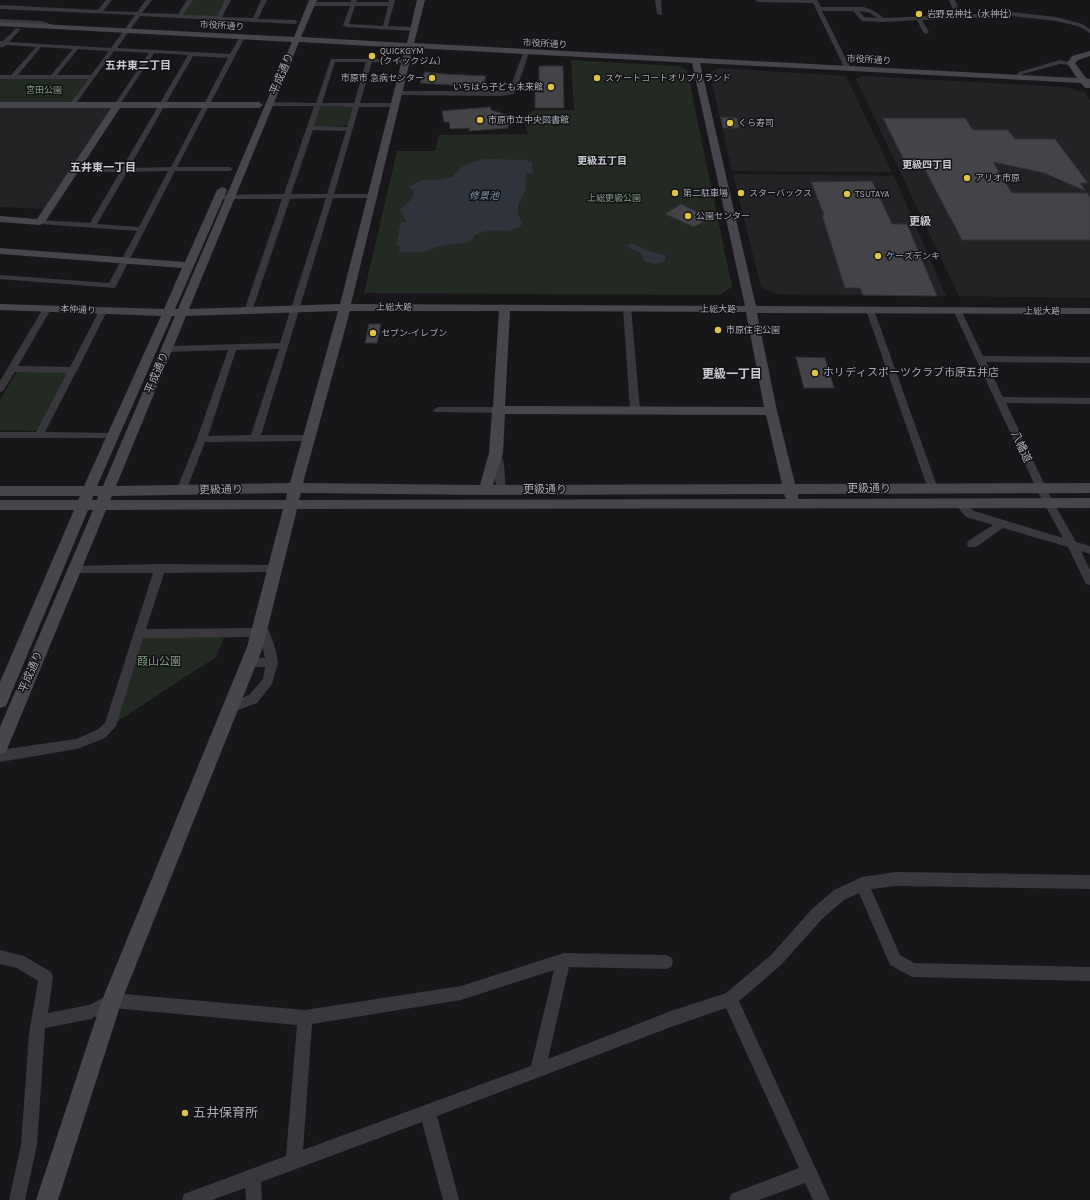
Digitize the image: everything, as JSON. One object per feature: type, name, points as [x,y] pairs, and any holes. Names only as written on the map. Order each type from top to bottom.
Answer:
[{"type":"street","points":[[99,12],[109,0]]},
{"type":"street","points":[[72,105],[149,0]]},
{"type":"street","points":[[180,16],[190,0]]},
{"type":"street","points":[[219,18],[228,0]]},
{"type":"street","points":[[255,20],[264,0]]},
{"type":"street","points":[[47,1200],[112,1000],[250,662],[261,628],[308,438],[345,307],[371,196],[421,0]]},
{"type":"street","points":[[658,0],[660,14]]},
{"type":"street","points":[[758,0],[816,0],[848,69]]},
{"type":"street","points":[[952,0],[959,17]]},
{"type":"street","points":[[310,1],[392,2],[385,27]]},
{"type":"street","name":"平成通り","points":[[292,39],[295,22],[310,1]]},
{"type":"street","name":"平成通り","points":[[0,747],[182,313],[224,197],[292,39],[310,1]]},
{"type":"street","points":[[353,2],[346,25],[413,29]]},
{"type":"street","points":[[64,10],[68,5]]},
{"type":"street","points":[[0,7],[295,22]]},
{"type":"street","points":[[820,9],[855,8],[869,10],[883,20]]},
{"type":"street","points":[[855,8],[862,19],[919,19],[1011,14],[1056,19],[1080,25],[1090,31]]},
{"type":"street","points":[[919,19],[926,32]]},
{"type":"street","points":[[0,21],[41,23],[53,26]]},
{"type":"street","name":"市役所通り","points":[[0,24],[526,53],[1087,81]]},
{"type":"street","points":[[0,28],[36,30],[53,26]]},
{"type":"street","points":[[0,48],[2,43],[18,29]]},
{"type":"street","points":[[0,277],[112,286],[242,37]]},
{"type":"street","points":[[2,43],[232,56]]},
{"type":"street","points":[[13,77],[40,45]]},
{"type":"street","points":[[53,76],[77,47]]},
{"type":"street","points":[[40,222],[153,51]]},
{"type":"street","points":[[92,226],[192,53]]},
{"type":"street","points":[[398,93],[501,94],[511,92],[513,91],[526,53]]},
{"type":"street","points":[[1072,63],[1075,58],[1090,53]]},
{"type":"street","points":[[248,310],[333,60],[406,61]]},
{"type":"street","points":[[255,438],[358,104],[369,61]]},
{"type":"street","points":[[696,61],[751,309],[771,411],[794,504]]},
{"type":"street","points":[[1018,77],[1021,73],[1060,62],[1072,63]]},
{"type":"street","points":[[1072,63],[1072,66],[1087,81],[1090,88]]},
{"type":"street","points":[[0,77],[93,77]]},
{"type":"street","name":"平成通り","points":[[0,701],[89,490],[114,436],[161,313],[189,265],[224,197],[230,169],[264,104]]},
{"type":"street","points":[[0,105],[394,105]]},
{"type":"street","points":[[310,128],[350,129]]},
{"type":"street","points":[[75,170],[230,169]]},
{"type":"street","points":[[224,197],[371,196]]},
{"type":"street","points":[[0,219],[142,229]]},
{"type":"street","points":[[0,251],[189,265]]},
{"type":"street","name":"本仲通り","points":[[0,307],[161,313],[248,310]]},
{"type":"street","name":"上総大路","points":[[248,310],[345,307],[1090,311]]},
{"type":"street","points":[[485,490],[496,453],[497,410],[505,308]]},
{"type":"street","points":[[627,308],[635,410]]},
{"type":"street","points":[[0,389],[47,309]]},
{"type":"street","points":[[870,310],[933,489]]},
{"type":"street","name":"八幡道","points":[[957,310],[1048,503],[1073,546],[1090,581]]},
{"type":"street","points":[[39,435],[74,370],[103,311]]},
{"type":"street","points":[[167,349],[283,346]]},
{"type":"street","points":[[181,491],[202,439],[232,347]]},
{"type":"street","points":[[980,359],[1090,360]]},
{"type":"street","points":[[12,369],[74,370]]},
{"type":"street","points":[[999,400],[1090,401]]},
{"type":"street","points":[[438,410],[771,411]]},
{"type":"street","points":[[0,435],[114,436]]},
{"type":"street","points":[[202,439],[308,438]]},
{"type":"street","points":[[496,453],[499,464],[501,490]]},
{"type":"street","name":"更級通り","points":[[0,491],[181,491],[296,488],[501,490],[1090,488]]},
{"type":"street","points":[[959,503],[970,514],[1090,550]]},
{"type":"street","name":"更級通り","points":[[1,508],[83,505],[1090,503]]},
{"type":"street","points":[[972,544],[1001,524]]},
{"type":"street","points":[[0,756],[77,744],[102,734],[110,726],[160,568]]},
{"type":"street","points":[[75,569],[275,568]]},
{"type":"street","points":[[139,634],[261,628]]},
{"type":"street","points":[[230,708],[253,700],[268,681],[272,663],[270,651],[261,628]]},
{"type":"street","points":[[250,662],[270,651]]},
{"type":"street","points":[[250,662],[272,663]]},
{"type":"street","points":[[190,1200],[253,1178],[671,1019],[730,999],[776,960],[817,914],[839,895],[862,884],[896,879],[1090,882]]},
{"type":"street","points":[[862,884],[895,960],[912,970],[1090,974]]},
{"type":"street","points":[[0,957],[19,960],[46,977],[39,1022],[29,1145],[17,1200]]},
{"type":"street","points":[[39,1022],[91,1012],[112,1000],[305,1018],[461,993],[564,960],[666,962]]},
{"type":"street","points":[[537,1071],[564,960]]},
{"type":"street","points":[[730,999],[822,1200]]},
{"type":"street","points":[[294,1162],[305,1018]]},
{"type":"street","points":[[428,1112],[451,1200]]},
{"type":"street","points":[[738,1200],[809,1173]]},
{"type":"street","points":[[253,1178],[254,1200]]},
{"type":"shaded area","points":[[719,68],[846,76],[892,172],[732,171],[712,83],[711,72]]},
{"type":"shaded area","points":[[862,76],[1066,87],[1085,93],[1090,100],[1090,298],[959,296],[856,79]]},
{"type":"shaded area","points":[[0,106],[112,108],[44,209],[0,207]]},
{"type":"shaded area","points":[[733,174],[894,176],[946,296],[777,294],[761,287]]},
{"type":"green space","points":[[190,0],[228,0],[219,18],[180,16]]},
{"type":"green space","name":"上総更級公園","points":[[571,60],[678,66],[687,70],[732,287],[720,295],[364,293],[397,151],[435,151],[439,135],[528,134],[522,116],[536,110],[574,110]]},
{"type":"green space","name":"宮田公園","points":[[0,78],[87,79],[72,101],[69,102],[0,102]]},
{"type":"green space","points":[[319,106],[355,107],[348,126],[316,127],[313,126]]},
{"type":"green space","points":[[21,371],[66,371],[68,373],[40,428],[35,431],[0,430],[0,400],[16,373]]},
{"type":"green space","name":"葭山公園","points":[[139,634],[224,637],[216,657],[110,726]]},
{"type":"water","name":"修景池","points":[[484,159],[525,160],[531,162],[533,173],[526,173],[525,191],[518,205],[518,214],[522,223],[520,227],[509,231],[493,230],[482,232],[475,235],[472,240],[466,243],[444,245],[422,252],[398,252],[401,247],[397,245],[397,241],[401,222],[407,222],[400,209],[412,199],[414,191],[408,187],[422,180],[436,180],[452,177],[462,167]]},
{"type":"water","points":[[632,243],[648,251],[665,255],[665,261],[655,264],[644,261],[642,254],[627,246]]},
{"type":"building","name":"いちはら子ども未来館","points":[[539,66],[563,66],[564,108],[535,108],[535,90],[539,90]]},
{"type":"building","points":[[425,72],[486,76],[482,87],[420,83]]},
{"type":"building","name":"市原市立中央図書館","points":[[490,107],[491,110],[513,117],[512,125],[508,125],[508,128],[469,131],[469,128],[450,129],[449,122],[444,122],[442,111]]},
{"type":"building","name":"くら寿司","points":[[721,117],[737,118],[739,128],[723,128]]},
{"type":"building","name":"アリオ市原","points":[[883,118],[965,118],[973,130],[1008,130],[1015,139],[1055,139],[1088,183],[1080,183],[1086,191],[1044,173],[993,162],[1012,193],[1087,193],[1090,197],[1090,240],[962,240],[922,164],[906,164]]},
{"type":"building","name":"ケーズデンキ","points":[[872,181],[892,224],[907,224],[937,296],[863,295],[860,288],[845,288],[822,215],[824,215],[811,182]]},
{"type":"building","name":"公園センター","points":[[681,204],[710,218],[694,227],[665,214]]},
{"type":"building","name":"セブン-イレブン","points":[[369,324],[381,324],[377,343],[365,343]]},
{"type":"building","name":"ホリディスポーツクラブ市原五井店","points":[[796,357],[825,358],[834,388],[804,388]]},
{"type":"place","name":"岩野見神社（水神社）","points":[[919,14]]},
{"type":"place","name":"QUICKGYM (クイックジム）","points":[[372,56]]},
{"type":"place","name":"市原市 急病センター","points":[[432,78]]},
{"type":"place","name":"スケートコートオリプリランド","points":[[597,78]]},
{"type":"place","name":"いちはら子ども未来館","points":[[551,87]]},
{"type":"place","name":"市原市立中央図書館","points":[[480,120]]},
{"type":"place","name":"くら寿司","points":[[730,123]]},
{"type":"place","name":"アリオ市原","points":[[967,178]]},
{"type":"place","name":"第二駐車場","points":[[675,193]]},
{"type":"place","name":"スターバックス","points":[[741,193]]},
{"type":"place","name":"TSUTAYA","points":[[847,194]]},
{"type":"place","name":"公園センター","points":[[688,216]]},
{"type":"place","name":"ケーズデンキ","points":[[878,256]]},
{"type":"place","name":"市原住宅公園","points":[[718,330]]},
{"type":"place","name":"セブン-イレブン","points":[[373,333]]},
{"type":"place","name":"ホリディスポーツクラブ市原五井店","points":[[815,373]]},
{"type":"place","name":"五井保育所","points":[[185,1113]]},
{"type":"district","name":"五井東二丁目","points":[[138,66]]},
{"type":"district","name":"更級五丁目","points":[[602,161]]},
{"type":"district","name":"更級四丁目","points":[[927,165]]},
{"type":"district","name":"五井東一丁目","points":[[103,168]]},
{"type":"district","name":"更級","points":[[920,222]]},
{"type":"district","name":"更級一丁目","points":[[732,375]]}]
